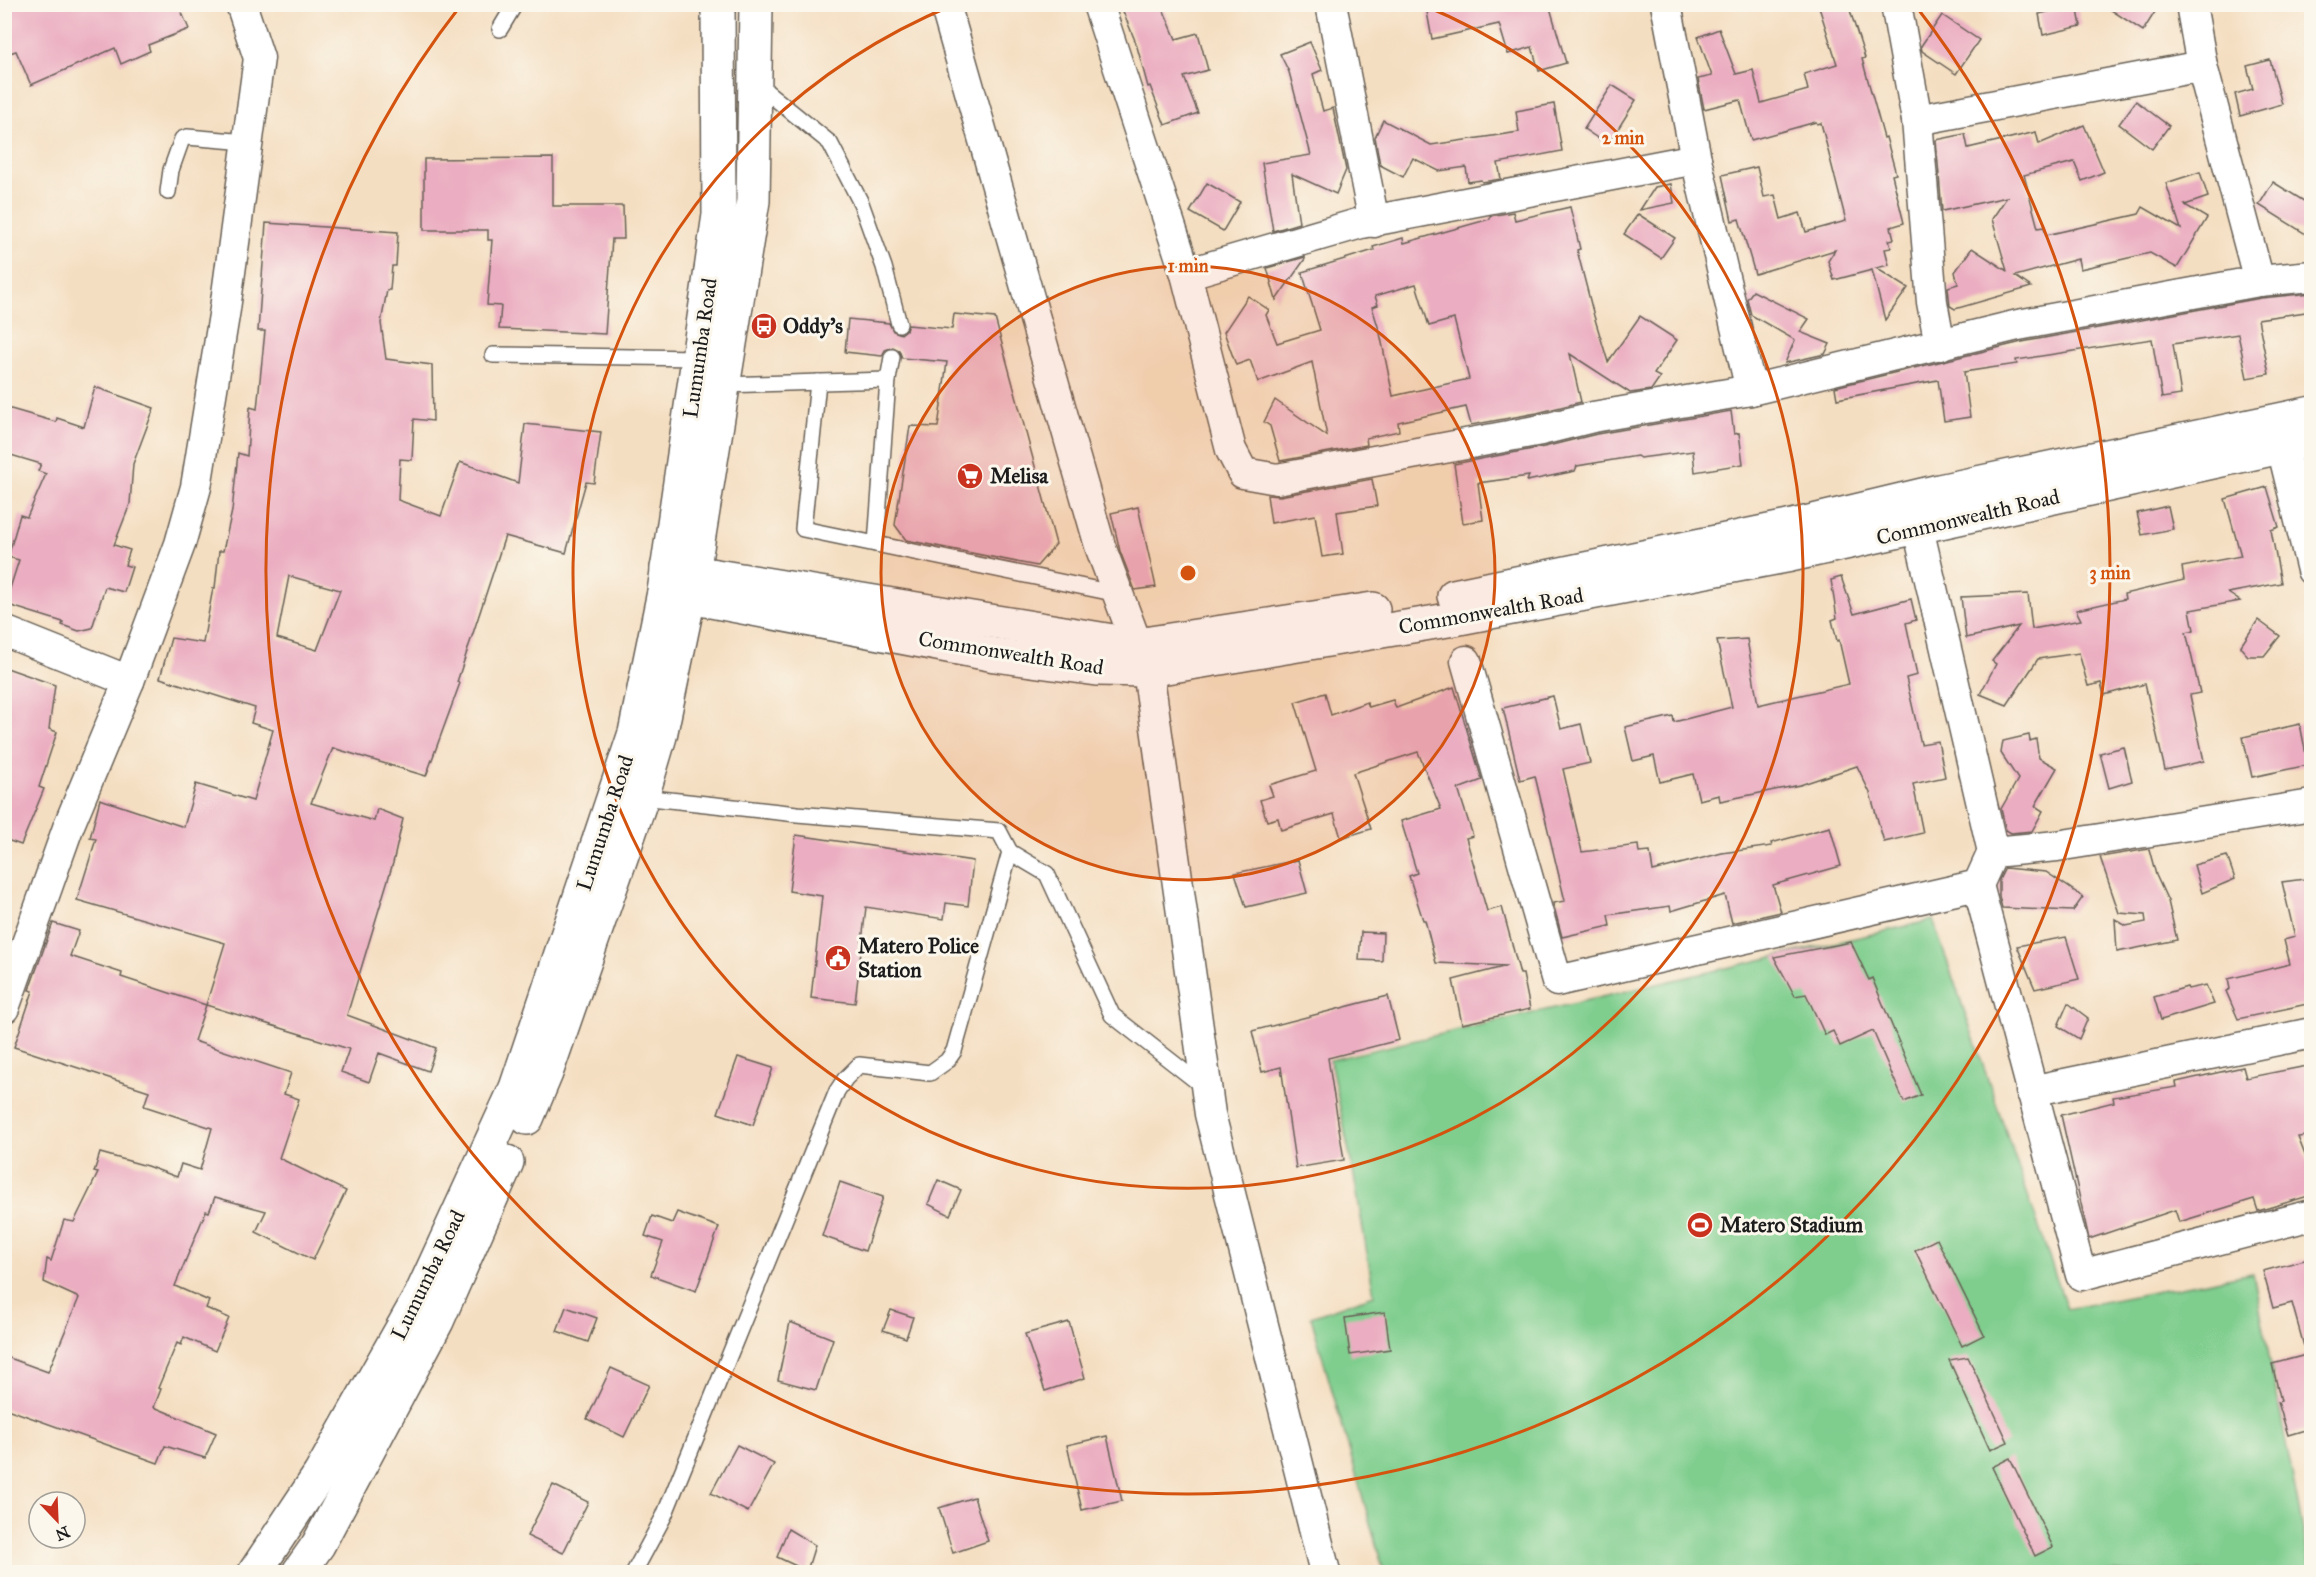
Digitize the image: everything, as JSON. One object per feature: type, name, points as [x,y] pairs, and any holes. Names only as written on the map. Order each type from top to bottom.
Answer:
[{"type":"main road","name":"Lumumba Road","points":[[299,1572],[318,1545],[442,1310],[546,1073],[642,796],[660,736],[678,583],[698,358],[719,215],[718,4]]},
{"type":"main road","name":"Lumumba Road","points":[[255,1572],[320,1474],[421,1295],[516,1088],[634,733],[678,583],[724,385],[753,201],[756,4]]},
{"type":"main road","name":"Commonwealth Road","points":[[1142,658],[1784,528],[1939,491],[2312,413]]},
{"type":"main road","name":"Commonwealth Road","points":[[678,583],[1142,658],[1466,617],[1791,555],[2297,443]]},
{"type":"street","points":[[4,1008],[69,825],[129,681],[180,544],[196,487],[225,309],[259,58],[241,4]]},
{"type":"street","points":[[945,4],[1100,546],[1142,658],[1210,1114],[1325,1572]]},
{"type":"street","points":[[1098,4],[1186,274],[1231,450],[1244,472],[1277,479],[1542,430],[1593,417],[1751,390],[2018,325],[2259,281],[2312,276]]},
{"type":"street","points":[[1331,4],[1374,222]]},
{"type":"street","points":[[1666,4],[1696,159],[1751,390]]},
{"type":"street","points":[[1896,4],[1917,120],[1932,302],[1940,345]]},
{"type":"street","points":[[2191,4],[2202,66],[2259,281]]},
{"type":"street","points":[[1917,120],[2202,66]]},
{"type":"street","points":[[1186,274],[1361,223],[1696,159]]},
{"type":"street","points":[[2297,443],[2312,570]]},
{"type":"street","points":[[1918,528],[1993,852],[1978,885],[2031,1091],[2082,1275],[2312,1215]]},
{"type":"street","points":[[4,631],[129,681]]},
{"type":"street","points":[[1466,661],[1557,981],[1978,885]]},
{"type":"street","points":[[1993,852],[2056,846],[2312,805]]},
{"type":"street","points":[[2031,1091],[2312,1033]]},
{"type":"lane","points":[[500,29],[515,4]]},
{"type":"lane","points":[[756,83],[830,143],[861,203],[884,267],[899,324]]},
{"type":"lane","points":[[168,192],[171,170],[182,139],[187,137],[247,142]]},
{"type":"lane","points":[[493,355],[698,358]]},
{"type":"lane","points":[[876,544],[888,380],[892,357]]},
{"type":"lane","points":[[724,385],[888,380]]},
{"type":"lane","points":[[818,382],[803,529],[1118,594]]},
{"type":"lane","points":[[642,796],[797,814],[999,831],[1010,852],[1047,874],[1112,1015],[1206,1089]]},
{"type":"lane","points":[[634,1572],[664,1516],[837,1091],[859,1065],[930,1073],[947,1062],[954,1051],[1010,852]]},
{"type":"green space","name":"Matero Stadium","points":[[1933,920],[2067,1309],[2253,1273],[2311,1572],[1384,1572],[1311,1317],[1374,1295],[1354,1176],[1330,1060]]},
{"type":"building","points":[[4,4],[178,4],[189,29],[148,45],[150,51],[121,64],[115,48],[31,85],[16,51],[4,55]]},
{"type":"building","points":[[1120,4],[1161,4],[1176,39],[1198,33],[1208,70],[1184,77],[1198,113],[1165,125],[1150,86],[1148,87],[1136,43]]},
{"type":"building","points":[[1462,4],[1549,4],[1566,63],[1539,71],[1532,47],[1508,54],[1499,24],[1432,39],[1427,12]]},
{"type":"building","points":[[1818,4],[1848,4],[1896,174],[1892,175],[1904,223],[1891,227],[1894,239],[1889,240],[1891,248],[1885,249],[1889,265],[1876,268],[1908,288],[1885,320],[1872,270],[1834,280],[1828,261],[1835,250],[1755,274],[1739,219],[1732,221],[1722,175],[1757,167],[1764,197],[1775,195],[1781,219],[1800,213],[1806,232],[1846,221],[1821,123],[1816,122],[1751,140],[1740,100],[1704,109],[1698,79],[1712,76],[1698,37],[1719,29],[1736,74],[1753,70],[1761,103],[1808,90],[1804,74],[1837,64]]},
{"type":"building","points":[[2102,4],[2160,4],[2143,31]]},
{"type":"building","points":[[2077,5],[2081,26],[2043,35],[2039,14]]},
{"type":"building","points":[[1942,15],[1979,40],[1956,74],[1922,51],[1921,46]]},
{"type":"building","points":[[1310,42],[1322,70],[1313,74],[1323,111],[1333,108],[1346,170],[1336,194],[1292,174],[1299,223],[1273,231],[1262,163],[1311,155],[1289,72],[1280,54]]},
{"type":"building","points":[[2270,60],[2282,104],[2240,116],[2235,94],[2253,89],[2247,66]]},
{"type":"building","points":[[1612,85],[1636,100],[1608,145],[1584,129]]},
{"type":"building","points":[[2136,101],[2169,126],[2152,149],[2119,124]]},
{"type":"building","points":[[1554,104],[1562,151],[1498,163],[1501,179],[1468,182],[1466,167],[1439,171],[1413,158],[1403,177],[1380,165],[1375,137],[1383,120],[1431,145],[1519,132],[1516,111]]},
{"type":"building","points":[[2084,125],[2104,172],[2082,181],[2074,162],[2024,175],[2038,228],[2044,227],[2046,235],[2139,214],[2143,207],[2181,229],[2166,183],[2200,172],[2208,197],[2185,205],[2207,218],[2177,268],[2150,253],[2080,269],[2078,259],[2015,276],[2031,287],[1955,309],[1950,306],[1948,287],[1958,284],[1955,272],[1972,248],[2007,271],[1992,219],[2007,197],[1942,211],[1936,140],[1965,134],[1968,148],[2036,132],[2039,144]]},
{"type":"building","points":[[553,158],[553,206],[623,206],[624,239],[612,239],[605,334],[499,329],[501,306],[487,305],[492,240],[488,240],[488,230],[424,230],[424,159]]},
{"type":"building","points":[[2273,182],[2312,206],[2312,238],[2259,205]]},
{"type":"building","points":[[1207,183],[1240,202],[1223,231],[1190,212]]},
{"type":"building","points":[[1671,184],[1674,203],[1640,210],[1655,187]]},
{"type":"building","points":[[1570,207],[1580,249],[1577,250],[1608,362],[1640,316],[1677,340],[1654,374],[1660,377],[1651,390],[1630,393],[1570,354],[1581,402],[1471,425],[1466,407],[1398,422],[1399,431],[1366,438],[1367,445],[1280,461],[1270,426],[1264,422],[1275,400],[1327,436],[1312,362],[1258,382],[1250,360],[1236,365],[1224,332],[1248,296],[1269,310],[1266,315],[1277,343],[1320,330],[1302,272],[1374,250],[1373,247],[1403,238],[1404,243],[1490,219],[1490,216],[1513,212],[1515,220]],"holes":[[[1416,284],[1429,326],[1454,319],[1469,379],[1393,396],[1380,333],[1372,307],[1378,305],[1375,296]]]},
{"type":"building","points":[[1638,214],[1675,238],[1661,258],[1624,234]]},
{"type":"building","points":[[266,223],[398,232],[396,266],[392,266],[390,290],[387,290],[381,323],[386,359],[432,365],[433,421],[414,419],[412,460],[400,459],[398,500],[441,516],[460,462],[518,483],[525,424],[601,432],[594,483],[586,482],[566,553],[505,536],[457,682],[460,683],[426,776],[333,748],[311,803],[374,821],[377,809],[403,819],[393,863],[347,1015],[436,1048],[428,1071],[379,1053],[369,1082],[341,1072],[349,1049],[206,1005],[225,943],[77,900],[96,839],[90,838],[100,799],[184,827],[196,784],[253,801],[273,730],[251,723],[255,708],[160,678],[171,638],[203,643],[213,588],[215,588],[219,551],[223,551],[232,511],[238,453],[247,456],[250,407],[257,409],[265,331],[258,331]],"holes":[[[289,576],[340,590],[317,650],[277,638]]]},
{"type":"building","points":[[1305,257],[1305,259],[1276,300],[1267,268]]},
{"type":"building","points":[[1753,291],[1809,319],[1800,332],[1830,344],[1825,354],[1785,363],[1795,340],[1751,315],[1747,299]]},
{"type":"building","points":[[2312,293],[2312,311],[2258,319],[2269,374],[2247,378],[2238,334],[2173,344],[2181,395],[2162,398],[2152,339],[2016,360],[2017,364],[1964,372],[1970,417],[1944,421],[1938,380],[1837,399],[1835,387],[2022,342],[2261,298]]},
{"type":"building","name":"Melisa","points":[[954,314],[995,318],[1056,544],[1037,566],[906,540],[895,525],[910,426],[938,427],[947,362],[902,358],[899,350],[893,347],[885,350],[882,356],[845,352],[848,319],[889,323],[893,331],[901,334],[908,325],[952,329]]},
{"type":"building","points":[[95,387],[154,408],[133,464],[130,504],[114,545],[130,550],[125,565],[132,567],[124,592],[105,587],[92,628],[79,631],[62,625],[63,622],[5,604],[19,560],[8,557],[20,515],[27,517],[46,474],[38,471],[41,464],[4,453],[4,407],[56,422],[57,418],[84,427]]},
{"type":"building","points":[[1731,411],[1734,434],[1739,433],[1743,464],[1695,472],[1693,451],[1640,458],[1637,456],[1577,466],[1575,471],[1527,481],[1529,476],[1478,483],[1483,520],[1463,523],[1454,464],[1544,447],[1597,434]]},
{"type":"building","points":[[1372,479],[1377,506],[1337,512],[1343,554],[1322,557],[1315,515],[1271,523],[1267,495],[1280,496]]},
{"type":"building","points":[[2267,487],[2279,527],[2271,530],[2281,583],[2228,593],[2240,601],[2190,610],[2194,630],[2186,632],[2200,693],[2190,695],[2204,761],[2165,770],[2145,684],[2104,695],[2101,683],[2088,686],[2079,653],[2038,659],[2007,705],[1980,694],[1996,664],[1992,661],[2019,626],[1966,638],[1961,597],[2028,594],[2032,629],[2081,620],[2076,610],[2125,599],[2124,594],[2184,580],[2182,567],[2241,556],[2225,499]]},
{"type":"building","points":[[2168,506],[2173,529],[2142,535],[2137,513]]},
{"type":"building","points":[[1138,507],[1156,587],[1135,590],[1120,551],[1111,513]]},
{"type":"building","points":[[1841,577],[1854,614],[1911,599],[1916,620],[1906,623],[1917,675],[1906,678],[1921,744],[1938,741],[1945,777],[1913,784],[1923,833],[1884,842],[1870,793],[1857,766],[1800,785],[1720,801],[1719,795],[1699,800],[1693,774],[1660,782],[1654,756],[1633,761],[1625,727],[1673,716],[1674,722],[1732,707],[1717,641],[1747,639],[1758,705],[1849,684],[1832,620],[1837,618],[1831,580]]},
{"type":"building","points":[[2258,620],[2280,636],[2264,656],[2248,656],[2240,647]]},
{"type":"building","points":[[4,667],[55,685],[49,729],[57,732],[39,787],[44,789],[21,845],[4,839]]},
{"type":"building","points":[[1454,687],[1482,780],[1458,789],[1473,836],[1466,838],[1487,911],[1502,907],[1520,974],[1523,974],[1530,1009],[1462,1024],[1453,980],[1507,966],[1436,963],[1425,920],[1423,920],[1409,876],[1417,873],[1401,821],[1441,809],[1418,752],[1353,773],[1371,829],[1341,838],[1334,814],[1281,830],[1278,818],[1267,821],[1260,800],[1273,796],[1269,785],[1316,771],[1295,702],[1325,693],[1331,715],[1367,702],[1369,707],[1393,700],[1396,708]]},
{"type":"building","points":[[1553,696],[1561,729],[1581,724],[1590,763],[1563,769],[1582,852],[1638,845],[1639,853],[1650,852],[1653,871],[1722,853],[1772,846],[1771,843],[1830,827],[1841,866],[1773,885],[1781,912],[1732,923],[1725,895],[1671,911],[1670,906],[1608,915],[1610,926],[1562,937],[1553,903],[1565,901],[1535,776],[1520,780],[1503,708]]},
{"type":"building","points":[[2300,724],[2308,765],[2252,777],[2243,737]]},
{"type":"building","points":[[2029,735],[2030,741],[2036,739],[2039,758],[2057,768],[2035,806],[2043,811],[2032,831],[2011,833],[2006,830],[2001,809],[2018,779],[2001,753],[2003,741]]},
{"type":"building","points":[[2124,747],[2132,781],[2109,788],[2100,753]]},
{"type":"building","name":"Matero Police Station","points":[[796,835],[973,861],[968,906],[946,903],[944,919],[866,907],[855,1003],[811,998],[822,896],[789,891]]},
{"type":"building","points":[[2149,849],[2156,875],[2168,901],[2177,940],[2117,952],[2115,919],[2126,926],[2146,922],[2145,915],[2119,913],[2100,857]]},
{"type":"building","points":[[2227,856],[2235,879],[2202,893],[2194,865]]},
{"type":"building","points":[[1298,860],[1307,893],[1246,907],[1235,873]]},
{"type":"building","points":[[2005,868],[2046,872],[2083,897],[2073,911],[2002,908],[1999,880]]},
{"type":"building","points":[[2312,878],[2312,1003],[2238,1019],[2226,991],[2230,989],[2228,979],[2290,964],[2284,940],[2295,937],[2282,882]]},
{"type":"building","points":[[53,923],[79,931],[70,956],[122,973],[121,977],[206,1005],[194,1041],[291,1073],[284,1094],[299,1099],[279,1158],[346,1191],[313,1260],[256,1232],[266,1211],[215,1197],[209,1212],[206,1211],[175,1286],[209,1301],[206,1308],[229,1318],[215,1351],[184,1337],[181,1345],[177,1343],[158,1388],[161,1389],[154,1407],[216,1433],[205,1458],[165,1446],[158,1463],[4,1408],[4,1356],[48,1372],[79,1298],[44,1282],[47,1259],[51,1261],[64,1220],[74,1222],[98,1173],[94,1172],[100,1153],[177,1177],[181,1164],[200,1170],[212,1128],[144,1106],[149,1091],[14,1047],[33,991],[29,990]]},
{"type":"building","points":[[1361,932],[1383,933],[1382,961],[1359,960]]},
{"type":"building","points":[[2066,937],[2079,979],[2035,989],[2017,946]]},
{"type":"building","points":[[1851,942],[1869,980],[1872,978],[1921,1095],[1904,1102],[1873,1031],[1840,1046],[1833,1031],[1825,1035],[1806,994],[1795,996],[1774,957]]},
{"type":"building","points":[[2206,985],[2214,1004],[2161,1020],[2154,997],[2187,987],[2188,989]]},
{"type":"building","points":[[1388,996],[1399,1040],[1328,1058],[1344,1160],[1296,1168],[1281,1067],[1262,1072],[1252,1031]]},
{"type":"building","points":[[2068,1003],[2088,1018],[2079,1039],[2058,1026]]},
{"type":"building","points":[[738,1057],[773,1068],[753,1125],[718,1113]]},
{"type":"building","points":[[2312,1065],[2312,1135],[2298,1137],[2312,1173],[2312,1195],[2258,1211],[2254,1199],[2179,1222],[2175,1210],[2089,1239],[2061,1115],[2114,1102],[2113,1097],[2177,1087],[2176,1082],[2243,1067],[2246,1078]]},
{"type":"building","points":[[938,1180],[961,1190],[950,1215],[928,1204]]},
{"type":"building","points":[[840,1182],[883,1197],[865,1251],[822,1236]]},
{"type":"building","points":[[677,1212],[719,1227],[696,1291],[651,1275],[663,1242],[645,1236],[652,1216],[672,1223]]},
{"type":"building","points":[[1937,1239],[1984,1335],[1962,1346],[1915,1250]]},
{"type":"building","points":[[2312,1258],[2312,1350],[2305,1350],[2292,1303],[2273,1308],[2263,1271]]},
{"type":"building","points":[[566,1307],[597,1318],[588,1342],[557,1331]]},
{"type":"building","points":[[891,1310],[913,1317],[906,1338],[883,1330]]},
{"type":"building","points":[[1385,1312],[1390,1349],[1350,1355],[1345,1318]]},
{"type":"building","points":[[790,1322],[833,1339],[816,1390],[778,1380]]},
{"type":"building","points":[[1069,1322],[1085,1378],[1045,1391],[1025,1334]]},
{"type":"building","points":[[2306,1355],[2312,1377],[2312,1428],[2288,1435],[2278,1402],[2281,1401],[2272,1364]]},
{"type":"building","points":[[1968,1357],[2008,1442],[1990,1450],[1949,1360]]},
{"type":"building","points":[[611,1368],[649,1385],[624,1437],[587,1419]]},
{"type":"building","points":[[1107,1436],[1122,1501],[1082,1510],[1067,1445]]},
{"type":"building","points":[[737,1445],[774,1464],[748,1512],[711,1493]]},
{"type":"building","points":[[2010,1458],[2053,1547],[2035,1556],[1992,1467]]},
{"type":"building","points":[[553,1485],[588,1502],[563,1553],[527,1536]]},
{"type":"building","points":[[974,1497],[988,1541],[953,1553],[939,1508]]},
{"type":"building","points":[[788,1529],[815,1545],[807,1571],[777,1557]]},
{"type":"place","name":"Oddy's","points":[[764,326]]},
{"type":"place","name":"Melisa","points":[[970,476]]},
{"type":"place","name":"Matero Police Station","points":[[838,958]]},
{"type":"place","name":"Matero Stadium","points":[[1700,1225]]}]
